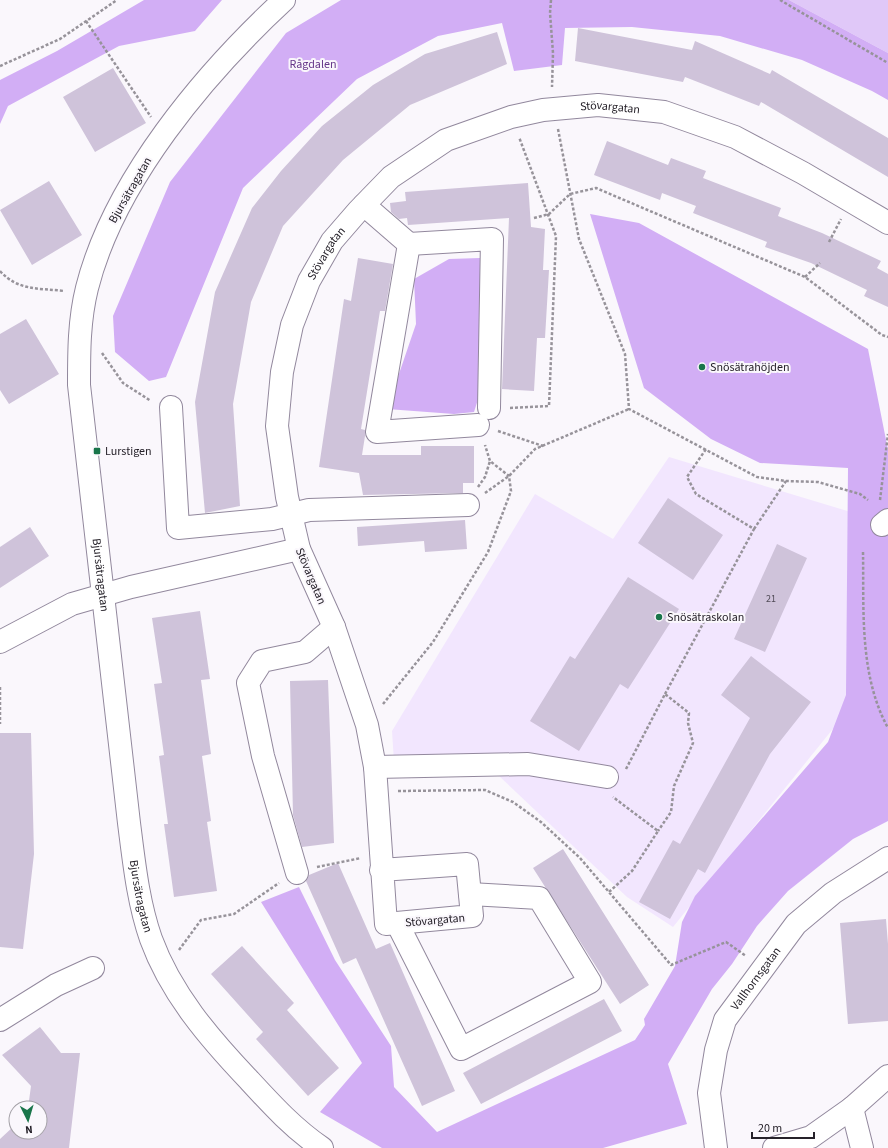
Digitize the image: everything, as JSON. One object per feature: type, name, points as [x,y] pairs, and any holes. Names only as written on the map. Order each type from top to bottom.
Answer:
[{"type":"street","name":"Bjursätragatan","points":[[284,0],[261,21],[220,65],[191,100],[152,152],[115,212],[99,250],[88,283],[79,334],[79,385],[138,891],[151,939],[183,1002],[214,1043],[301,1134],[322,1148]]},
{"type":"street","name":"Stövargatan","points":[[381,870],[467,864],[472,916],[386,924],[381,870],[374,767],[367,725],[334,627],[298,549],[287,497],[278,426],[282,372],[292,325],[309,281],[332,241],[364,204],[391,177],[446,140],[511,117],[543,110],[598,105],[664,112],[735,137],[803,173],[888,223]]},
{"type":"street","points":[[364,204],[409,244],[492,239],[484,417],[377,432],[409,244]]},
{"type":"street","points":[[171,406],[178,528],[272,519],[309,510],[468,505]]},
{"type":"street","points":[[0,642],[72,604],[131,587],[298,549]]},
{"type":"street","points":[[297,873],[263,756],[248,684],[262,661],[305,652],[334,627]]},
{"type":"street","points":[[374,767],[528,764],[615,781]]},
{"type":"street","name":"Vallhornsgatan","points":[[716,1148],[709,1093],[716,1050],[725,1020],[796,924],[833,893],[888,858]]},
{"type":"street","points":[[397,923],[461,1049],[590,982],[539,898],[470,894]]},
{"type":"street","points":[[0,1020],[56,985],[93,968]]},
{"type":"street","points":[[774,1148],[811,1137],[852,1108],[888,1076]]},
{"type":"street","points":[[852,1108],[862,1148]]},
{"type":"path","points":[[0,66],[60,39],[117,0]]},
{"type":"path","points":[[551,0],[552,86]]},
{"type":"path","points":[[780,0],[888,63]]},
{"type":"path","points":[[86,21],[152,118]]},
{"type":"path","points":[[557,123],[579,238],[625,354],[629,409]]},
{"type":"path","points":[[484,417],[549,406],[556,236],[549,214],[516,131]]},
{"type":"path","points":[[534,218],[549,214],[570,194],[596,188],[805,277],[882,335],[888,337]]},
{"type":"path","points":[[829,242],[844,215]]},
{"type":"path","points":[[805,277],[820,263]]},
{"type":"path","points":[[0,271],[6,278],[20,286],[71,292]]},
{"type":"path","points":[[100,351],[123,383],[151,401],[171,406]]},
{"type":"path","points":[[468,505],[509,476],[535,449],[629,409]]},
{"type":"path","points":[[629,409],[757,477],[786,481],[818,482],[860,494],[868,500]]},
{"type":"path","points":[[484,417],[543,446]]},
{"type":"path","points":[[468,505],[485,477],[490,461],[484,417]]},
{"type":"path","points":[[880,500],[888,434]]},
{"type":"path","points":[[706,449],[686,476],[696,494],[754,529]]},
{"type":"path","points":[[381,708],[433,642],[488,552],[511,491],[509,476],[490,461]]},
{"type":"path","points":[[658,831],[612,796],[615,781],[665,694],[754,529],[786,481]]},
{"type":"path","points":[[863,552],[867,659],[870,682],[881,715],[888,728]]},
{"type":"path","points":[[0,687],[0,724]]},
{"type":"path","points":[[609,892],[632,871],[671,812],[674,786],[693,743],[688,723],[689,713],[665,694]]},
{"type":"path","points":[[394,791],[485,790],[513,802],[541,822],[580,858],[671,965],[726,942]]},
{"type":"path","points":[[179,950],[201,920],[234,914]]},
{"type":"shaded area","points":[[789,0],[888,0],[888,53]]},
{"type":"shaded area","name":"Snösätraskolan","points":[[669,457],[854,513],[861,694],[673,927],[627,897],[498,775],[395,777],[392,731],[535,494],[613,539]]},
{"type":"green space","points":[[144,0],[222,0],[195,31],[119,46],[8,106],[0,124],[0,80],[57,51]]},
{"type":"green space","name":"Rågdalen","points":[[341,0],[789,0],[888,53],[888,100],[872,91],[802,60],[720,36],[632,27],[565,28],[562,65],[514,71],[502,23],[438,36],[357,79],[243,188],[166,377],[149,381],[115,352],[113,316],[170,182],[286,33]]},
{"type":"green space","points":[[590,214],[639,223],[868,349],[888,450],[888,821],[853,839],[788,891],[757,926],[732,964],[712,989],[668,1064],[687,1124],[603,1148],[382,1148],[320,1112],[362,1063],[261,902],[299,887],[335,960],[391,1046],[394,1087],[437,1132],[635,1040],[645,1025],[644,1019],[675,966],[682,922],[695,896],[828,742],[846,695],[848,468],[760,463],[711,439],[644,388]]},
{"type":"green space","points":[[480,258],[481,390],[474,412],[454,414],[387,409],[416,324],[414,279],[449,259]]},
{"type":"building","points":[[578,28],[692,50],[695,41],[770,74],[772,70],[888,138],[888,177],[761,102],[759,106],[685,77],[683,82],[575,61]]},
{"type":"building","points":[[497,32],[507,64],[410,105],[343,160],[283,226],[251,302],[233,404],[240,506],[205,513],[195,402],[215,292],[252,208],[281,171],[322,126],[373,85],[425,54]]},
{"type":"building","points":[[113,68],[146,123],[95,152],[63,97]]},
{"type":"building","points":[[607,141],[668,165],[671,158],[706,171],[703,178],[781,208],[778,216],[822,233],[881,261],[877,268],[888,274],[888,307],[864,296],[867,290],[811,263],[765,247],[767,242],[693,213],[696,206],[662,193],[660,200],[594,175]]},
{"type":"building","points":[[49,181],[82,235],[32,265],[0,210]]},
{"type":"building","points":[[528,183],[531,227],[545,229],[543,270],[549,270],[545,338],[537,338],[534,391],[502,389],[509,218],[408,225],[407,218],[399,219],[391,212],[390,203],[406,201],[405,192]]},
{"type":"building","points":[[358,258],[393,264],[385,311],[380,311],[361,429],[365,430],[362,455],[421,455],[421,446],[474,446],[474,483],[463,483],[463,493],[363,495],[359,473],[319,467],[344,299],[351,301]]},
{"type":"building","points":[[26,319],[59,374],[9,404],[0,390],[0,334]]},
{"type":"building","points":[[668,498],[723,535],[693,580],[638,543]]},
{"type":"building","points":[[465,520],[467,549],[425,552],[424,541],[358,546],[357,527]]},
{"type":"building","points":[[30,527],[49,556],[0,588],[0,547]]},
{"type":"building","name":"Snösätraskolan","points":[[777,544],[807,558],[765,652],[734,639]]},
{"type":"building","points":[[628,577],[679,609],[628,689],[620,684],[579,751],[530,721],[570,656],[575,659]]},
{"type":"building","points":[[200,611],[210,679],[201,680],[211,754],[202,756],[211,821],[207,822],[217,891],[174,897],[164,824],[168,824],[159,756],[164,755],[154,684],[162,683],[152,618]]},
{"type":"building","points":[[751,656],[811,702],[770,754],[705,873],[698,869],[670,919],[639,902],[673,840],[680,844],[750,718],[721,695]]},
{"type":"building","points":[[328,680],[334,843],[302,847],[293,815],[290,681]]},
{"type":"building","points":[[0,733],[31,733],[34,854],[23,949],[0,947]]},
{"type":"building","points":[[563,849],[649,985],[620,1004],[533,868]]},
{"type":"building","points":[[338,863],[376,949],[390,943],[455,1091],[422,1106],[356,958],[343,964],[306,881],[309,875]]},
{"type":"building","points":[[886,919],[888,944],[888,1021],[848,1024],[840,923]]},
{"type":"building","points":[[242,946],[294,1003],[287,1010],[339,1068],[308,1096],[256,1039],[263,1032],[211,974]]},
{"type":"building","points":[[604,999],[622,1031],[481,1104],[463,1073]]},
{"type":"building","points":[[40,1027],[61,1053],[80,1053],[69,1148],[0,1148],[0,1139],[8,1132],[8,1140],[48,1140],[48,1100],[29,1100],[31,1086],[2,1055]]},
{"type":"place","name":"Snösätrahöjden","points":[[702,367]]},
{"type":"place","name":"Lurstigen","points":[[97,451]]},
{"type":"place","name":"Snösätraskolan","points":[[659,617]]}]
